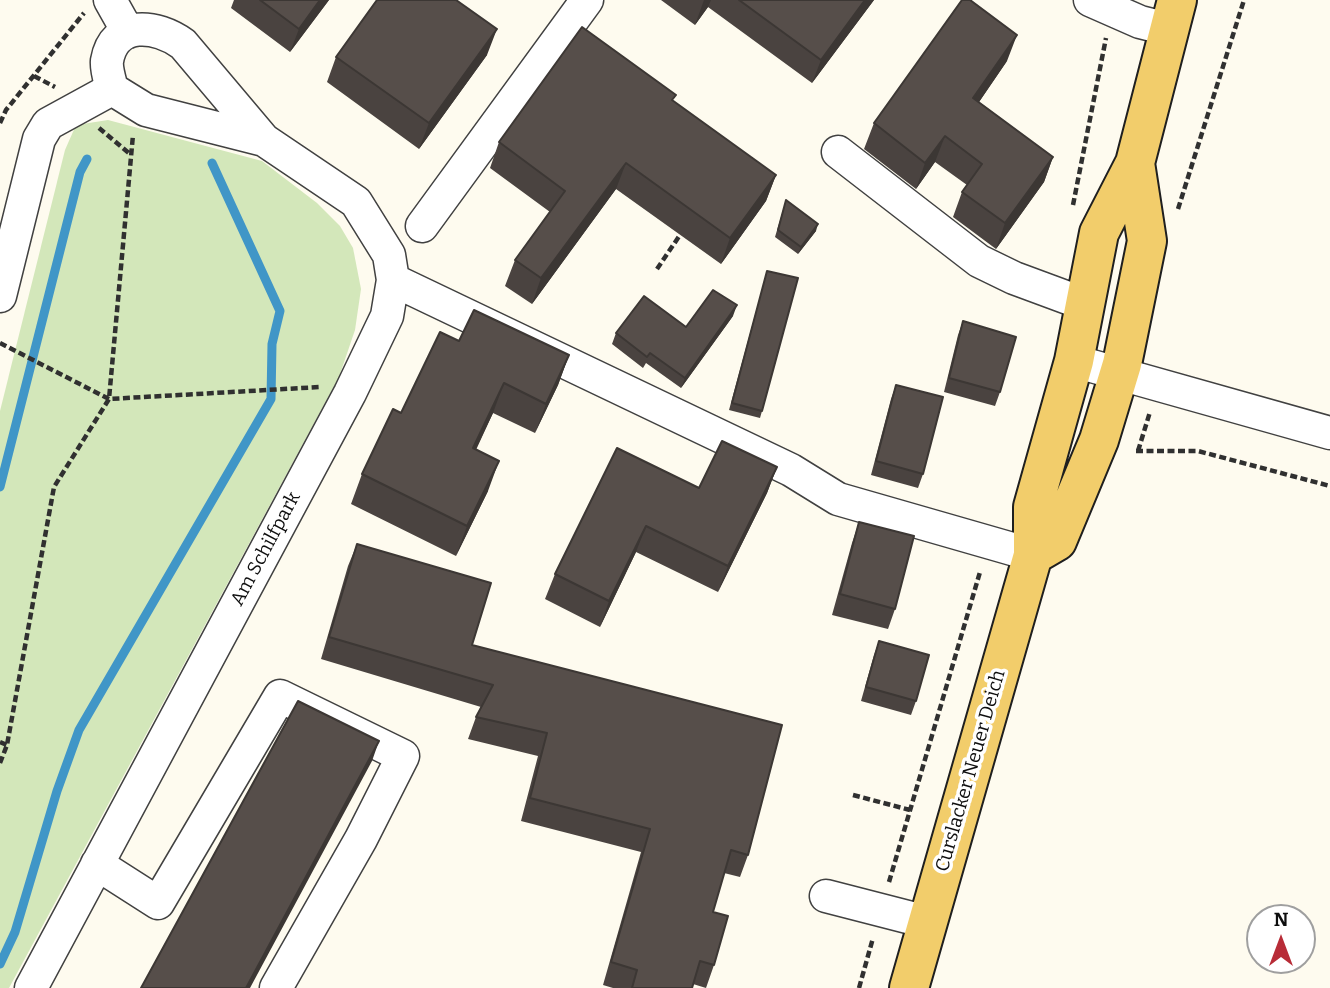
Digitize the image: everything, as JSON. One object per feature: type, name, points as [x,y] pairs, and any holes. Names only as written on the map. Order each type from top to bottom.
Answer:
[{"type":"main road","name":"Curslacker Neuer Deich","points":[[909,988],[1033,555],[1032,507],[1074,361],[1087,305],[1098,233],[1135,163],[1173,15]]},
{"type":"main road","name":"Curslacker Neuer Deich","points":[[1033,555],[1057,541],[1099,440],[1119,374],[1147,241],[1135,163]]},
{"type":"street","points":[[422,226],[587,0]]},
{"type":"street","points":[[0,296],[39,139],[48,124],[112,89],[106,63],[113,44],[128,32],[98,5]]},
{"type":"street","points":[[1101,6],[1173,15]]},
{"type":"street","name":"Am Schilfpark","points":[[31,988],[350,393],[387,316],[393,280],[388,255],[356,202],[264,140],[183,44],[167,33],[149,28],[128,32]]},
{"type":"street","name":"Am Schilfpark","points":[[112,89],[146,110],[264,140]]},
{"type":"street","points":[[838,152],[979,261],[1014,278],[1087,305]]},
{"type":"street","points":[[393,280],[791,470],[838,499],[1033,555]]},
{"type":"street","points":[[1074,361],[1330,433]]},
{"type":"street","points":[[97,864],[158,903],[280,696],[403,756],[361,839],[276,988]]},
{"type":"street","points":[[825,896],[927,922]]},
{"type":"path","points":[[1175,220],[1244,0]]},
{"type":"path","points":[[0,123],[3,109],[98,5]]},
{"type":"path","points":[[1071,216],[1101,6]]},
{"type":"path","points":[[0,763],[7,746],[54,487],[109,400],[131,140],[146,110]]},
{"type":"path","points":[[657,269],[680,235]]},
{"type":"path","points":[[0,343],[109,400],[322,387]]},
{"type":"path","points":[[1146,425],[1138,451],[1198,451],[1330,486]]},
{"type":"path","points":[[853,795],[910,810],[988,542]]},
{"type":"path","points":[[0,742],[7,746]]},
{"type":"green space","points":[[108,120],[262,161],[317,203],[340,226],[353,248],[361,289],[355,330],[339,377],[9,988],[0,988],[0,411],[65,150],[76,125]]},
{"type":"building","points":[[260,0],[320,0],[299,29]]},
{"type":"building","points":[[377,0],[456,0],[497,29],[429,123],[336,57]]},
{"type":"building","points":[[739,0],[865,0],[821,60]]},
{"type":"building","points":[[962,0],[970,0],[1017,35],[973,98],[1053,157],[1005,223],[962,192],[982,164],[945,136],[925,163],[874,123]]},
{"type":"building","points":[[582,27],[676,95],[672,100],[776,175],[730,238],[626,163],[541,278],[515,260],[565,191],[499,142]]},
{"type":"building","points":[[786,200],[818,224],[801,247],[778,230]]},
{"type":"building","points":[[767,271],[798,278],[762,411],[732,403]]},
{"type":"building","points":[[713,290],[737,305],[685,378],[650,353],[647,357],[616,333],[644,296],[686,327]]},
{"type":"building","points":[[474,310],[569,355],[546,404],[504,383],[473,448],[499,461],[467,526],[362,474],[393,409],[401,413],[440,332],[459,341]]},
{"type":"building","points":[[963,321],[1016,337],[1000,392],[949,378]]},
{"type":"building","points":[[896,385],[943,397],[923,474],[876,461]]},
{"type":"building","points":[[722,441],[777,467],[728,566],[646,526],[609,601],[555,574],[617,448],[699,488]]},
{"type":"building","points":[[859,522],[914,536],[895,609],[840,594]]},
{"type":"building","points":[[357,544],[491,583],[472,645],[782,725],[748,855],[731,850],[713,912],[728,916],[714,965],[700,961],[692,988],[632,988],[637,970],[611,962],[650,829],[530,798],[547,733],[476,717],[493,685],[329,637]]},
{"type":"building","points":[[879,641],[929,655],[916,701],[866,687]]},
{"type":"building","points":[[298,701],[379,741],[246,988],[141,988]]},
{"type":"waterway","points":[[0,487],[80,172],[87,159]]},
{"type":"waterway","points":[[0,964],[15,932],[57,791],[79,730],[271,399],[272,344],[280,311],[212,163]]}]
